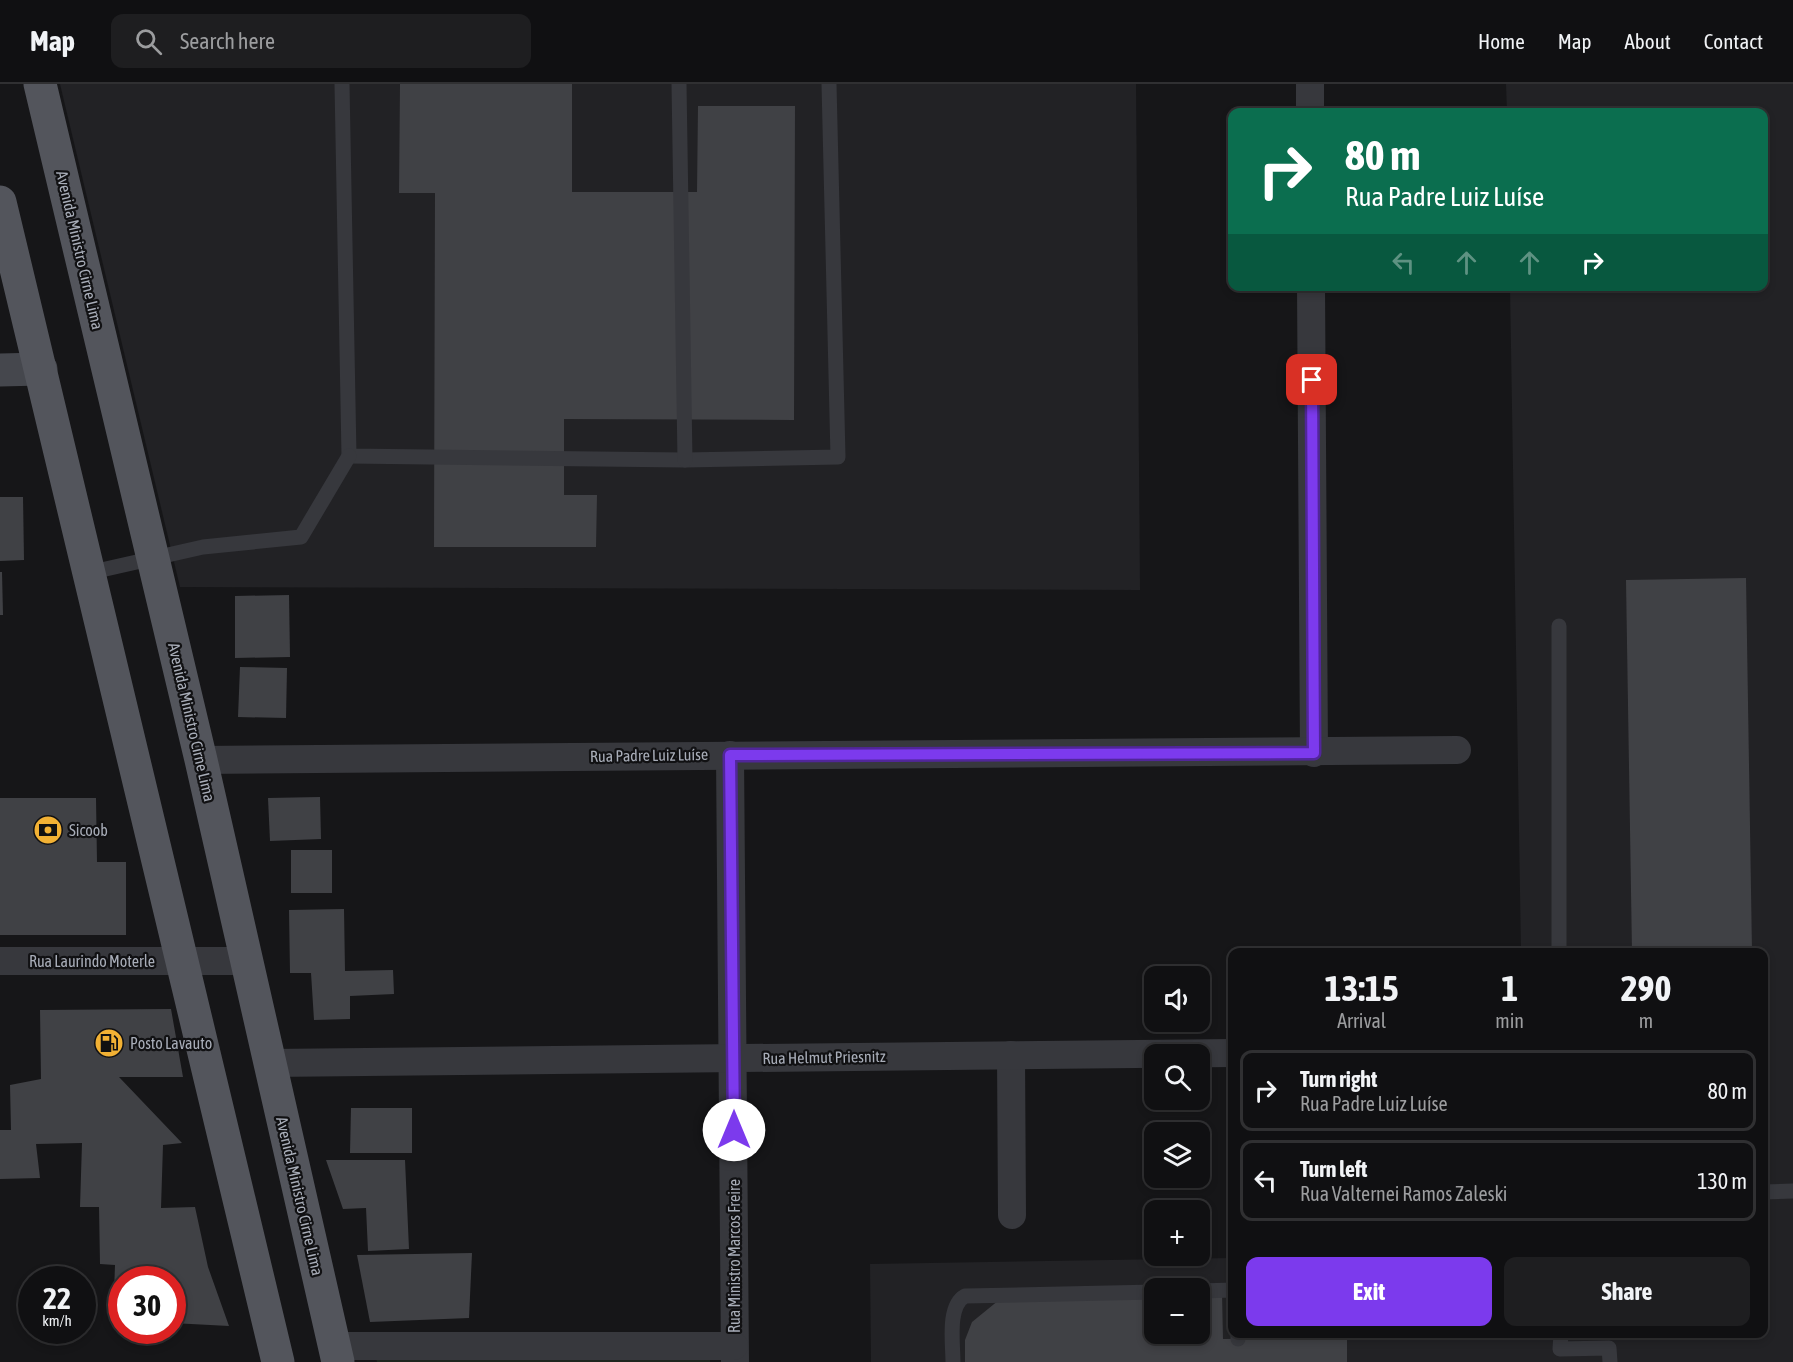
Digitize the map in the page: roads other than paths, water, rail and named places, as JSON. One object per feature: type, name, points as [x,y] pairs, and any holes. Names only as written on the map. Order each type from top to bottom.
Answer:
[{"type":"main road","name":"Avenida Ministro Cirne Lima","points":[[40,84],[201,760],[336,1354]]},
{"type":"main road","points":[[0,202],[87,573],[184,960],[278,1362]]},
{"type":"street","points":[[1310,84],[1310,108]]},
{"type":"street","points":[[1311,291],[1314,753]]},
{"type":"street","points":[[0,370],[41,369]]},
{"type":"street","name":"Rua Padre Luiz Luíse","points":[[201,760],[1314,753],[1457,750]]},
{"type":"street","name":"Rua Ministro Marcos Freire","points":[[730,755],[734,1058],[734,1354]]},
{"type":"street","name":"Rua Laurindo Moterle","points":[[0,961],[247,961]]},
{"type":"street","name":"Rua Helmut Priesnitz","points":[[270,1063],[1228,1053]]},
{"type":"street","points":[[1011,1055],[1012,1215]]},
{"type":"street","points":[[336,1354],[734,1354]]},
{"type":"lane","points":[[87,573],[202,547],[301,537],[349,456],[342,84]]},
{"type":"lane","points":[[679,84],[685,460]]},
{"type":"lane","points":[[349,456],[685,460],[838,457],[829,84]]},
{"type":"lane","points":[[1559,626],[1559,948]]},
{"type":"lane","points":[[1768,1192],[1793,1191]]},
{"type":"lane","points":[[1210,1291],[1228,1290]]},
{"type":"lane","points":[[953,1362],[954,1312],[959,1299],[965,1296],[1144,1292]]},
{"type":"lane","points":[[1561,1338],[1560,1349],[1609,1348],[1610,1362]]},
{"type":"place","name":"Sicoob","points":[[48,830]]},
{"type":"place","name":"Posto Lavauto","points":[[109,1043]]}]
